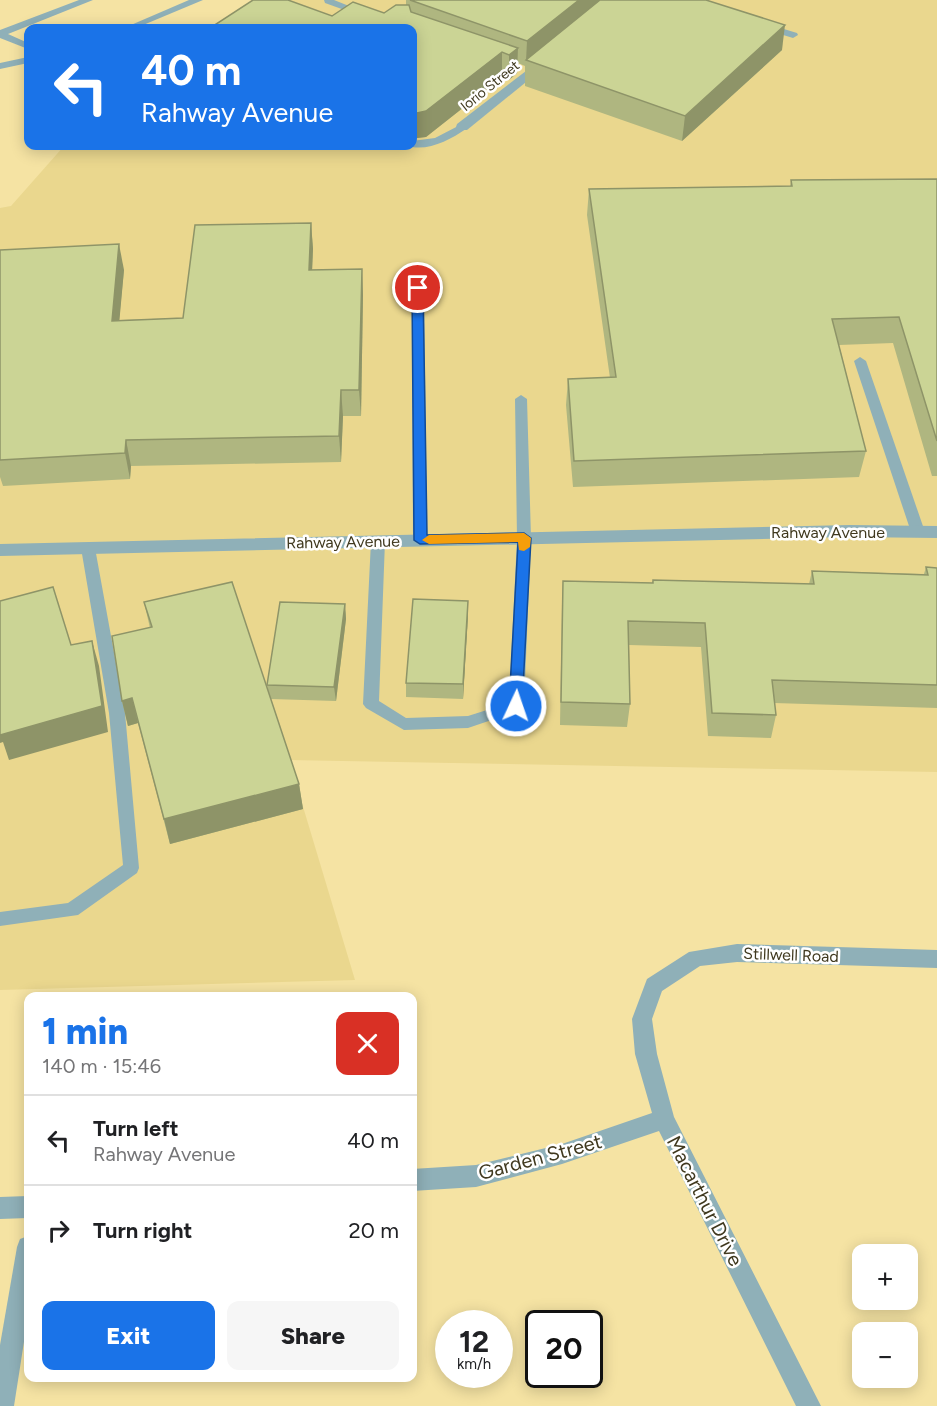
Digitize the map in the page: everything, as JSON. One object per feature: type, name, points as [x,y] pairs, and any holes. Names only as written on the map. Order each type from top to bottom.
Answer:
[{"type":"street","name":"Iorio Street","points":[[462,127],[526,70],[549,57]]},
{"type":"street","name":"Rahway Avenue","points":[[0,550],[850,531],[937,532]]},
{"type":"street","name":"Stillwell Road","points":[[654,985],[696,958],[737,953],[937,959]]},
{"type":"street","name":"Macarthur Drive","points":[[654,985],[642,1019],[646,1054],[664,1119],[809,1406]]},
{"type":"street","name":"Garden Street","points":[[417,1180],[476,1176],[562,1154],[664,1119]]},
{"type":"street","points":[[0,1208],[24,1207]]},
{"type":"street","points":[[2,1406],[24,1271]]},
{"type":"lane","points":[[0,33],[88,0]]},
{"type":"lane","points":[[139,24],[198,0]]},
{"type":"lane","points":[[328,1],[373,17]]},
{"type":"lane","points":[[748,21],[793,35]]},
{"type":"lane","points":[[0,33],[24,44]]},
{"type":"lane","points":[[0,66],[24,61]]},
{"type":"lane","points":[[417,144],[443,141],[462,127]]},
{"type":"lane","points":[[418,288],[420,540]]},
{"type":"lane","points":[[860,360],[918,532]]},
{"type":"lane","points":[[378,541],[371,704],[404,724],[468,722],[516,706],[524,538],[521,399]]},
{"type":"lane","points":[[0,919],[72,910],[131,868],[117,713],[88,548]]},
{"type":"shaded area","points":[[265,0],[937,0],[937,772],[289,760],[355,980],[0,990],[0,208],[11,206],[60,150],[417,150],[417,24],[218,24]]},
{"type":"building","points":[[253,0],[288,0],[332,16],[353,2],[384,13],[396,5],[409,5],[411,12],[518,48],[509,55],[502,52],[426,111],[417,113],[417,24],[216,24]]},
{"type":"building","points":[[410,0],[579,0],[527,41]]},
{"type":"building","points":[[600,0],[706,0],[785,25],[685,116],[526,60]]},
{"type":"building","points":[[937,179],[937,441],[899,317],[832,319],[866,451],[574,461],[568,379],[616,377],[589,189],[792,186],[791,180]]},
{"type":"building","points":[[311,223],[309,270],[362,269],[359,390],[341,390],[339,436],[126,440],[125,453],[0,460],[0,250],[119,244],[112,321],[183,318],[195,225]]},
{"type":"building","points":[[926,567],[937,568],[937,685],[772,680],[776,715],[712,713],[705,623],[628,621],[630,704],[561,702],[563,581],[653,583],[653,580],[814,584],[812,571],[928,575]]},
{"type":"building","points":[[232,582],[299,784],[164,819],[132,698],[122,701],[112,636],[152,627],[144,602]]},
{"type":"building","points":[[53,587],[71,645],[92,641],[102,706],[0,735],[0,601]]},
{"type":"building","points":[[413,599],[468,601],[463,684],[406,683]]},
{"type":"building","points":[[280,602],[345,604],[334,687],[267,685]]},
{"type":"slow traffic","points":[[429,540],[524,538],[524,547]]},
{"type":"route","points":[[418,288],[420,540],[524,538],[516,706]]}]
